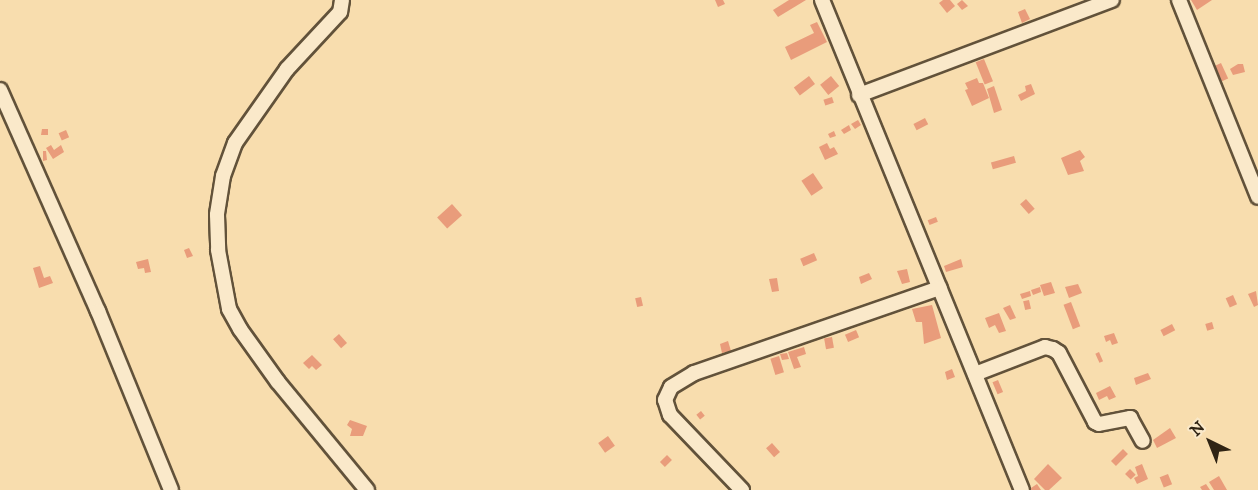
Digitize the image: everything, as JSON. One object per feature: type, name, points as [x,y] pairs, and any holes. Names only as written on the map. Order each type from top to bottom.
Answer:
[{"type":"street","points":[[342,0],[340,12],[287,69],[235,142],[223,176],[217,214],[218,250],[229,309],[240,329],[278,382],[367,490]]},
{"type":"street","points":[[822,0],[1022,490]]},
{"type":"street","points":[[859,95],[1112,0]]},
{"type":"street","points":[[1179,0],[1258,197]]},
{"type":"street","points":[[0,90],[4,110],[98,311],[171,490]]},
{"type":"street","points":[[742,490],[670,415],[665,400],[671,387],[694,373],[940,288]]},
{"type":"street","points":[[975,374],[1045,347],[1053,349],[1059,353],[1095,422],[1099,424],[1130,418],[1143,441]]},
{"type":"building","points":[[715,0],[723,0],[725,4],[718,7]]},
{"type":"building","points":[[789,0],[806,0],[778,17],[773,10]]},
{"type":"building","points":[[943,0],[950,0],[955,6],[947,13],[939,3]]},
{"type":"building","points":[[962,0],[968,6],[962,10],[957,4]]},
{"type":"building","points":[[1191,0],[1212,0],[1197,10]]},
{"type":"building","points":[[1025,9],[1030,19],[1022,23],[1018,12]]},
{"type":"building","points":[[817,22],[827,42],[791,60],[785,47],[814,33],[810,25]]},
{"type":"building","points":[[984,59],[993,81],[985,85],[976,62]]},
{"type":"building","points":[[1221,63],[1228,78],[1222,81],[1215,66]]},
{"type":"building","points":[[1243,64],[1245,72],[1233,75],[1230,69]]},
{"type":"building","points":[[809,76],[815,84],[800,95],[794,87]]},
{"type":"building","points":[[831,76],[839,86],[828,95],[820,85]]},
{"type":"building","points":[[977,78],[979,83],[983,83],[989,98],[972,106],[965,90],[968,89],[965,83]]},
{"type":"building","points":[[1031,84],[1035,94],[1021,101],[1018,95],[1026,91],[1025,86]]},
{"type":"building","points":[[994,86],[1002,110],[994,113],[987,89]]},
{"type":"building","points":[[832,97],[834,103],[825,105],[823,100]]},
{"type":"building","points":[[925,118],[928,124],[917,130],[913,124]]},
{"type":"building","points":[[858,120],[861,125],[855,129],[851,124]]},
{"type":"building","points":[[849,125],[851,130],[844,134],[841,130]]},
{"type":"building","points":[[42,129],[48,129],[48,135],[41,135]]},
{"type":"building","points":[[66,130],[69,137],[62,140],[59,133]]},
{"type":"building","points":[[834,131],[836,136],[830,138],[828,134]]},
{"type":"building","points":[[827,143],[830,149],[834,147],[838,154],[825,160],[819,147]]},
{"type":"building","points":[[51,145],[54,150],[61,145],[64,152],[53,159],[46,148]]},
{"type":"building","points":[[1080,150],[1085,157],[1080,161],[1084,171],[1068,175],[1061,158]]},
{"type":"building","points":[[43,151],[46,151],[47,160],[43,161]]},
{"type":"building","points":[[1014,156],[1016,163],[993,169],[991,163]]},
{"type":"building","points":[[813,173],[823,188],[811,196],[801,181]]},
{"type":"building","points":[[1026,199],[1035,209],[1029,214],[1020,204]]},
{"type":"building","points":[[452,204],[462,215],[447,229],[437,217]]},
{"type":"building","points":[[936,217],[938,222],[930,225],[928,220]]},
{"type":"building","points":[[189,248],[193,256],[187,258],[184,250]]},
{"type":"building","points":[[814,253],[817,260],[803,266],[800,259]]},
{"type":"building","points":[[148,259],[151,272],[145,273],[144,268],[138,269],[136,262]]},
{"type":"building","points":[[961,259],[963,267],[946,272],[944,266]]},
{"type":"building","points":[[40,266],[44,278],[50,276],[53,283],[39,288],[33,268]]},
{"type":"building","points":[[907,269],[910,282],[902,284],[897,271]]},
{"type":"building","points":[[869,273],[872,279],[861,284],[859,277]]},
{"type":"building","points":[[777,278],[779,291],[772,292],[769,279]]},
{"type":"building","points":[[1051,282],[1055,293],[1044,296],[1040,285]]},
{"type":"building","points":[[1078,284],[1082,293],[1069,298],[1065,287]]},
{"type":"building","points":[[1040,287],[1041,292],[1033,295],[1031,290]]},
{"type":"building","points":[[1030,291],[1031,296],[1022,299],[1020,294]]},
{"type":"building","points":[[1256,291],[1258,305],[1254,307],[1248,294]]},
{"type":"building","points":[[1233,295],[1237,304],[1230,307],[1226,298]]},
{"type":"building","points":[[641,297],[643,306],[637,307],[635,298]]},
{"type":"building","points":[[1029,300],[1031,309],[1025,310],[1023,301]]},
{"type":"building","points":[[1071,302],[1080,326],[1073,329],[1064,305]]},
{"type":"building","points":[[932,305],[941,338],[924,344],[922,322],[916,322],[912,309]]},
{"type":"building","points":[[1010,305],[1016,318],[1010,320],[1003,308]]},
{"type":"building","points":[[999,313],[1006,331],[999,333],[995,325],[989,328],[985,318]]},
{"type":"building","points":[[1212,322],[1214,329],[1207,331],[1205,324]]},
{"type":"building","points":[[1172,324],[1175,330],[1164,336],[1160,330]]},
{"type":"building","points":[[856,330],[859,337],[848,342],[845,335]]},
{"type":"building","points":[[1114,333],[1118,343],[1112,345],[1110,340],[1106,342],[1104,336]]},
{"type":"building","points":[[339,334],[347,343],[341,348],[333,339]]},
{"type":"building","points":[[832,337],[834,348],[826,349],[824,338]]},
{"type":"building","points":[[728,341],[731,351],[722,353],[720,344]]},
{"type":"building","points":[[804,347],[806,354],[797,357],[801,367],[794,369],[788,352]]},
{"type":"building","points":[[1099,352],[1103,361],[1099,363],[1095,354]]},
{"type":"building","points":[[787,353],[789,359],[782,360],[780,354]]},
{"type":"building","points":[[312,355],[322,365],[316,370],[312,366],[309,369],[303,363]]},
{"type":"building","points":[[779,356],[784,372],[775,375],[770,359]]},
{"type":"building","points":[[952,369],[955,377],[947,380],[945,372]]},
{"type":"building","points":[[1148,373],[1151,379],[1136,385],[1134,378]]},
{"type":"building","points":[[998,380],[1003,392],[998,394],[992,382]]},
{"type":"building","points":[[1110,386],[1116,397],[1109,400],[1107,396],[1099,400],[1096,393]]},
{"type":"building","points":[[701,411],[705,416],[700,419],[696,415]]},
{"type":"building","points":[[350,420],[367,426],[363,436],[350,436],[352,429],[347,425]]},
{"type":"building","points":[[1170,428],[1176,438],[1157,448],[1153,440]]},
{"type":"building","points":[[608,436],[615,446],[605,453],[598,443]]},
{"type":"building","points":[[772,443],[780,452],[774,457],[766,448]]},
{"type":"building","points":[[1123,449],[1128,454],[1116,466],[1111,461]]},
{"type":"building","points":[[667,455],[672,460],[665,467],[660,462]]},
{"type":"building","points":[[1048,464],[1062,478],[1049,490],[1045,490],[1034,479]]},
{"type":"building","points":[[1142,464],[1148,479],[1137,484],[1134,478],[1138,476],[1135,467]]},
{"type":"building","points":[[1130,469],[1136,475],[1131,480],[1125,474]]},
{"type":"building","points":[[1168,474],[1172,484],[1164,488],[1160,477]]},
{"type":"building","points":[[1219,476],[1227,490],[1214,490],[1209,482]]},
{"type":"building","points":[[1037,484],[1041,490],[1028,490]]},
{"type":"building","points":[[1206,484],[1210,490],[1202,490],[1200,487]]}]
